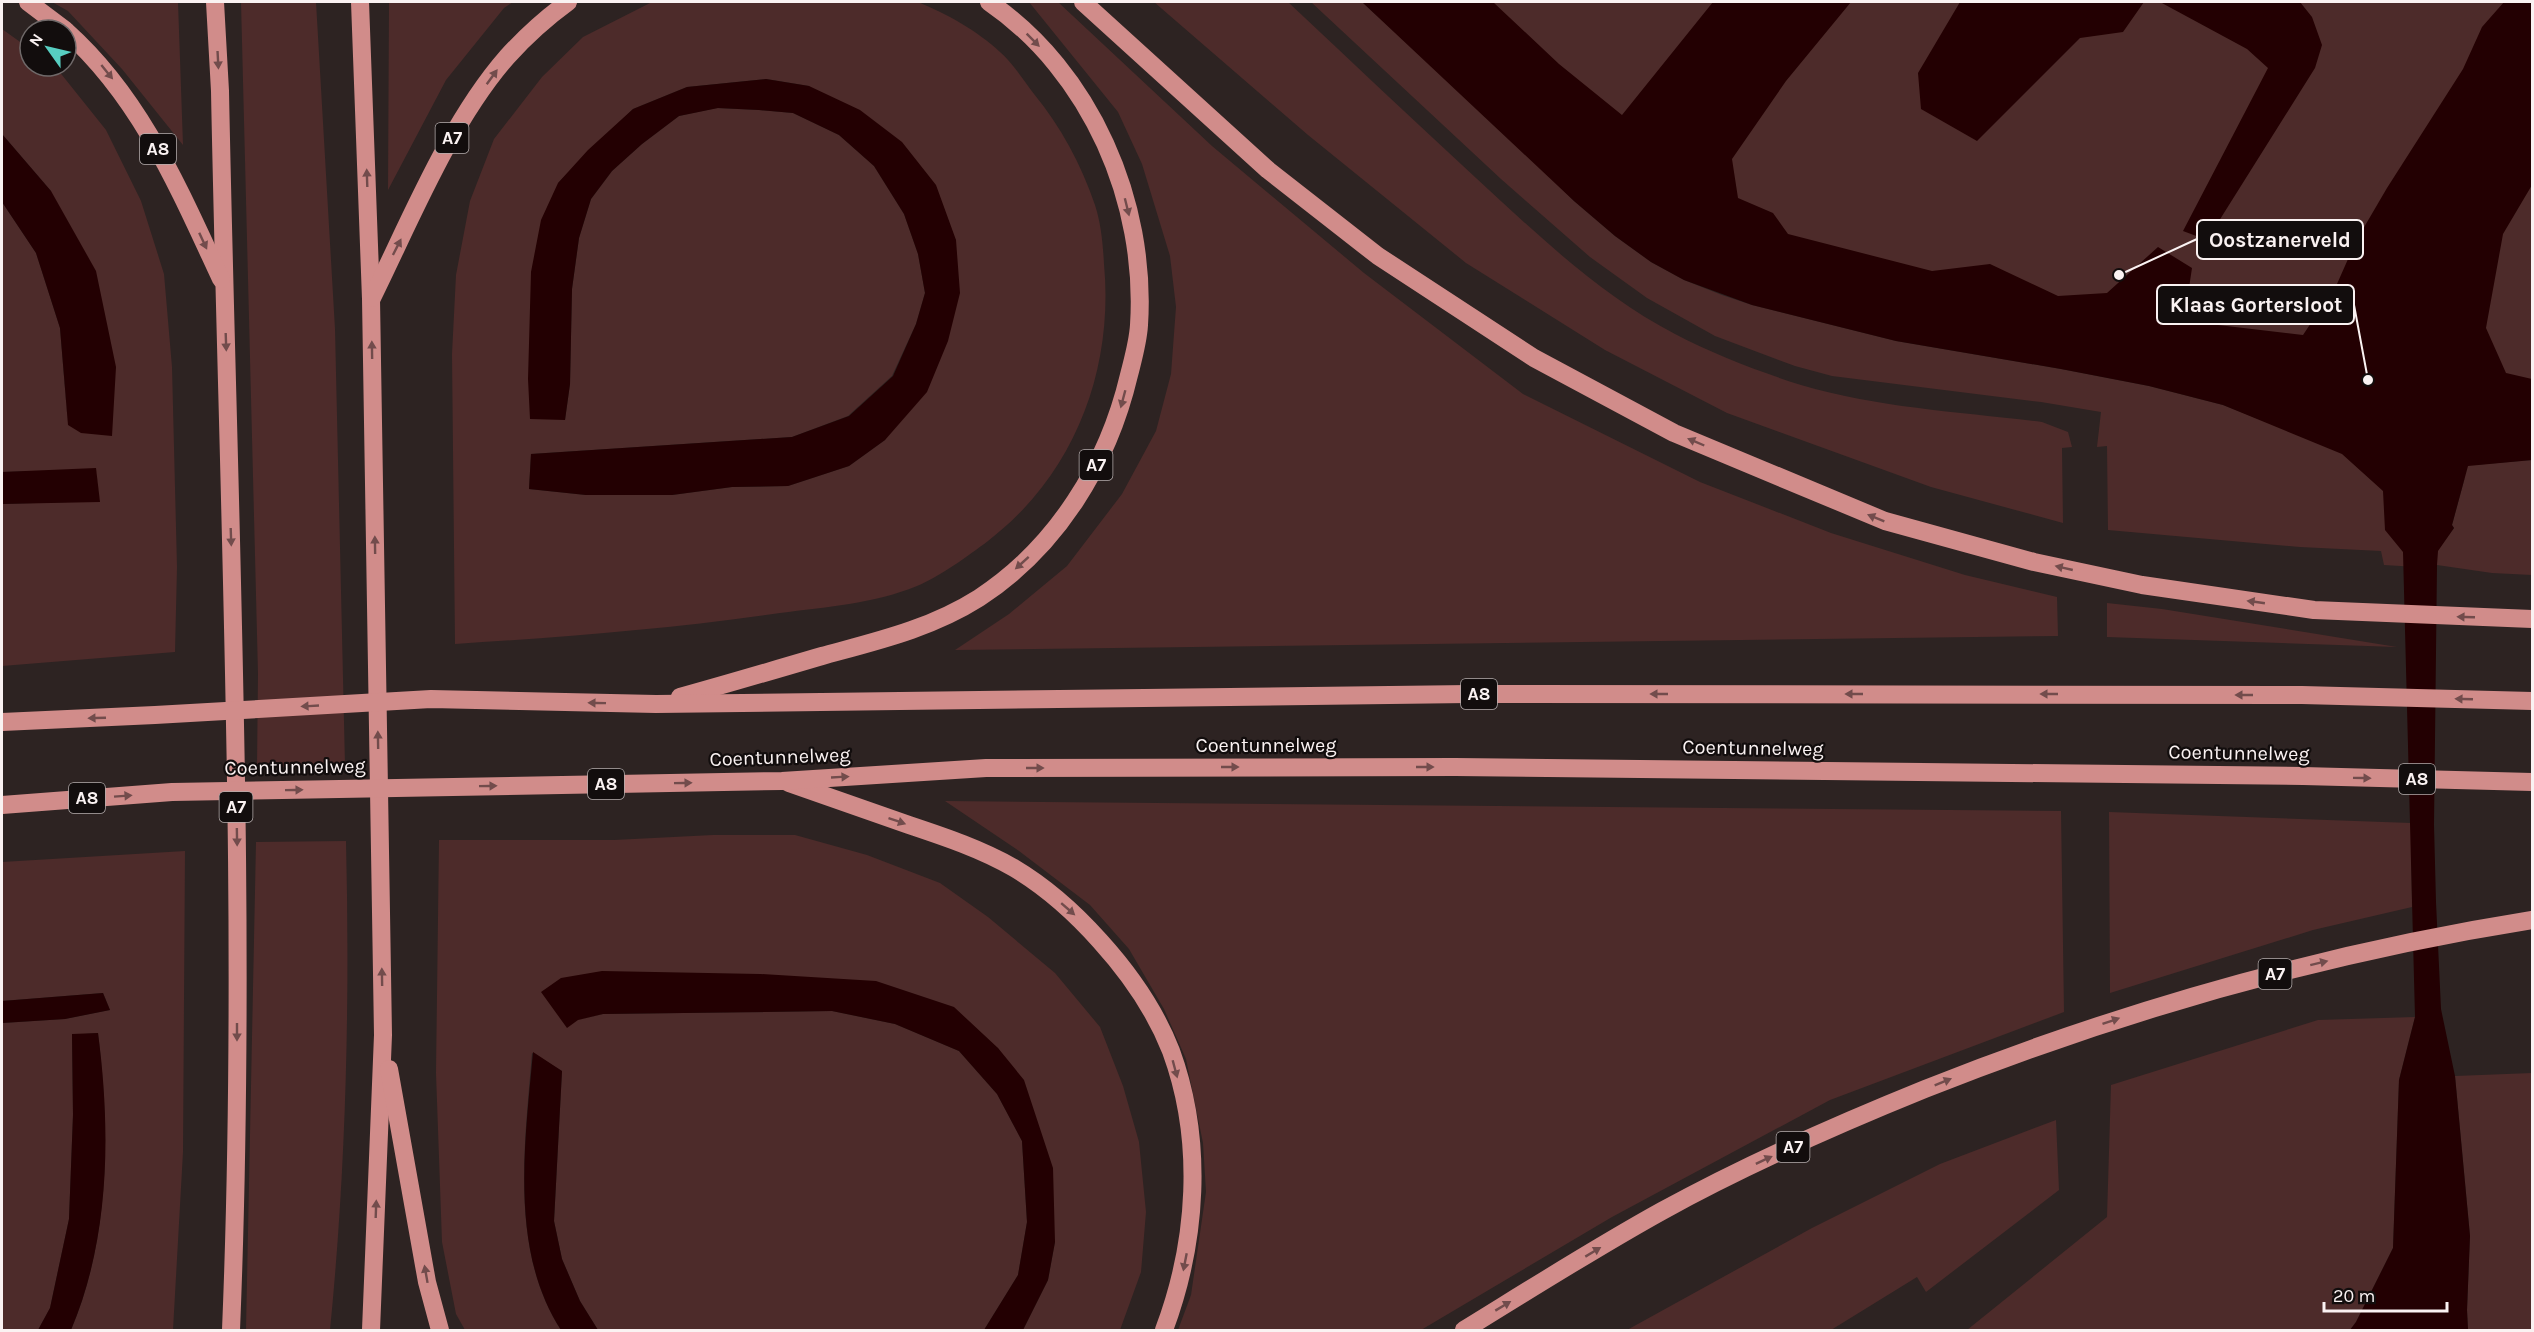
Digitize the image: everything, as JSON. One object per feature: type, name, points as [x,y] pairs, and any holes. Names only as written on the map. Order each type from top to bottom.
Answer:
[{"type":"highway","name":"A8","points":[[28,2],[50,18]]},
{"type":"highway","name":"A7","points":[[215,2],[220,91],[235,648],[237,1198],[231,1330]]},
{"type":"highway","name":"A7","points":[[360,2],[371,299],[383,1035],[371,1330]]},
{"type":"highway","name":"A7","points":[[371,299],[452,137],[477,97],[506,58],[541,23],[568,2]]},
{"type":"highway","name":"A7","points":[[656,704],[928,626],[979,597],[1022,564],[1053,533],[1080,493],[1105,449],[1122,405],[1139,327],[1136,245],[1127,206],[1105,143],[1083,102],[1059,68],[1034,40],[1004,12],[989,2]]},
{"type":"highway","points":[[1083,2],[1268,170],[1378,256],[1534,358],[1674,433],[1885,522],[2034,562],[2142,585],[2314,610],[2529,619]]},
{"type":"highway","name":"A8","points":[[78,42],[100,64],[146,126],[224,284]]},
{"type":"highway","name":"A8","points":[[2,722],[431,699],[656,704],[1469,694],[2302,694],[2528,701]]},
{"type":"highway","name":"Coentunnelweg","points":[[2,805],[172,792],[782,781],[986,768],[1455,766],[2303,776],[2531,782]]},
{"type":"highway","name":"A8","points":[[782,781],[961,843],[1014,868],[1050,893],[1083,921],[1134,981],[1170,1050],[1190,1134],[1191,1223],[1185,1265],[1164,1330]]},
{"type":"highway","name":"A7","points":[[1464,1330],[1662,1211],[1725,1178],[1861,1115],[2056,1040],[2202,993],[2348,955],[2532,920]]},
{"type":"highway","points":[[383,1035],[427,1282],[440,1330]]},
{"type":"shaded area","points":[[52,2],[178,2],[183,145],[122,69],[78,22],[78,18],[75,18],[68,11]]},
{"type":"shaded area","points":[[241,2],[316,2],[335,329],[345,765],[257,768],[258,674]]},
{"type":"shaded area","points":[[389,2],[513,2],[504,8],[446,80],[388,190]]},
{"type":"shaded area","points":[[652,2],[918,2],[972,30],[1014,66],[1061,133],[1077,161],[1089,190],[1097,212],[1101,234],[1105,304],[1102,343],[1094,381],[1082,418],[1065,453],[1044,485],[1018,515],[988,541],[926,582],[866,601],[658,628],[455,644],[452,354],[456,275],[470,201],[494,139],[542,77],[583,37]],"holes":[[[766,79],[809,86],[956,240],[885,440],[849,466],[788,486],[732,487],[672,495],[586,495],[529,489],[531,454],[792,437],[848,416],[892,376],[916,324],[925,293],[918,254],[904,214],[874,166],[839,135],[793,113],[717,108],[679,116],[642,144],[612,171],[591,199],[579,238],[572,289],[570,384],[565,420],[558,183],[633,109],[687,87]]]},
{"type":"shaded area","points":[[1029,2],[1058,2],[1212,146],[1364,273],[1523,394],[1700,482],[1831,533],[1965,575],[2057,597],[2058,636],[955,650],[1009,614],[1067,566],[1122,494],[1156,431],[1171,374],[1176,307],[1170,256],[1142,164],[1118,112]]},
{"type":"shaded area","points":[[1154,2],[1288,2],[1476,178],[1571,263],[1621,301],[1675,334],[1769,374],[1830,393],[1890,404],[2042,422],[2068,432],[2072,447],[2062,448],[2063,523],[1931,487],[1727,413],[1605,350],[1466,263],[1308,135]]},
{"type":"shaded area","points":[[1311,2],[1362,2],[1498,127],[1365,2],[2532,2],[2532,456],[2474,465],[2532,460],[2532,575],[2492,573],[2437,565],[2437,552],[2433,568],[2384,565],[2381,551],[2300,547],[2108,530],[2107,446],[2097,447],[2101,412],[2041,402],[1832,376],[1795,366],[1715,336],[1647,298],[1590,257],[1501,179]],"holes":[[[1516,144],[2226,401],[2266,422],[2223,405],[2149,386],[1896,341],[1752,305],[1722,295],[1684,280],[1651,262],[1615,236],[1574,201]],[[2465,477],[2452,525],[2454,528],[2437,551]]]},
{"type":"shaded area","points":[[1362,2],[1493,2],[1559,64],[1622,115],[1713,2],[1851,2],[1786,81],[1732,159],[1738,198],[1773,213],[1788,234],[1932,271],[1990,264],[2058,296],[2107,293],[2158,247],[2192,268],[2184,321],[2303,335],[2337,284],[2356,241],[2387,188],[2463,69],[2482,27],[2504,2],[2532,2],[2532,185],[2503,234],[2486,328],[2506,373],[2532,379],[2532,460],[2468,466],[2452,525],[2454,528],[2438,551],[2437,565],[2434,825],[2436,902],[2441,1009],[2455,1076],[2470,1236],[2468,1330],[2350,1330],[2393,1248],[2399,1080],[2415,1017],[2403,552],[2385,530],[2383,491],[2342,454],[2223,405],[2149,386],[1896,341],[1752,305],[1684,280],[1651,262],[1615,236],[1574,201]]},
{"type":"shaded area","points":[[1960,2],[2144,2],[2123,32],[2080,38],[1977,141],[1921,109],[1918,73]]},
{"type":"shaded area","points":[[2160,2],[2300,2],[2312,17],[2322,45],[2315,68],[2207,240],[2183,231],[2268,68],[2247,49]]},
{"type":"shaded area","points":[[2,29],[18,40],[18,78],[64,78],[106,130],[141,201],[164,274],[172,367],[177,567],[175,652],[2,666],[2,504],[100,501],[39,471],[2,472],[2,202],[36,253],[60,328],[68,425],[51,191],[2,134]]},
{"type":"shaded area","points":[[766,79],[809,86],[860,110],[902,142],[936,185],[956,240],[960,293],[948,341],[927,392],[885,440],[849,466],[788,486],[732,487],[672,495],[586,495],[529,489],[531,454],[792,437],[849,416],[893,376],[916,324],[925,293],[918,254],[904,214],[874,166],[839,135],[793,113],[718,108],[679,116],[642,144],[612,171],[591,199],[579,238],[572,289],[570,384],[565,420],[530,419],[528,379],[531,272],[541,220],[558,183],[588,150],[633,109],[687,87]]},
{"type":"shaded area","points":[[2,134],[51,191],[96,271],[116,367],[112,436],[81,433],[68,425],[60,328],[36,253],[2,202]]},
{"type":"shaded area","points":[[96,468],[100,502],[2,504],[2,472]]},
{"type":"shaded area","points":[[2107,603],[2162,609],[2397,647],[2107,637]]},
{"type":"shaded area","points":[[945,801],[2061,811],[2064,1012],[1830,1100],[1612,1217],[1421,1330],[1178,1330],[1191,1295],[1206,1192],[1203,1143],[1186,1059],[1164,1009],[1129,949],[1090,905],[1019,851]]},
{"type":"shaded area","points":[[2109,812],[2411,823],[2412,907],[2313,930],[2110,993]]},
{"type":"shaded area","points":[[713,835],[795,835],[867,855],[940,883],[988,917],[1055,973],[1100,1027],[1123,1086],[1139,1142],[1146,1212],[1141,1272],[1120,1330],[1023,1330],[1048,1280],[1055,1242],[998,1048],[760,974],[578,1020],[603,1014],[832,1011],[895,1024],[959,1051],[997,1094],[1022,1141],[1027,1222],[1018,1275],[984,1330],[598,1330],[580,1301],[562,1259],[554,1221],[562,1071],[532,1053],[524,1159],[527,1231],[534,1266],[545,1299],[561,1330],[465,1330],[456,1314],[442,1242],[436,1073],[439,840],[614,840]]},
{"type":"shaded area","points":[[346,841],[346,1086],[340,1209],[330,1330],[246,1330],[256,842]]},
{"type":"shaded area","points":[[185,851],[183,1152],[173,1330],[71,1330],[84,1295],[93,1259],[104,1184],[104,1108],[98,1033],[72,1035],[73,1115],[69,1219],[50,1308],[38,1330],[2,1330],[2,1023],[65,1019],[110,1010],[103,993],[2,1001],[2,862]]},
{"type":"shaded area","points":[[602,971],[760,974],[876,981],[954,1007],[998,1048],[1024,1080],[1053,1168],[1055,1242],[1048,1280],[1023,1330],[984,1330],[1018,1275],[1027,1222],[1022,1141],[997,1094],[959,1051],[895,1024],[832,1011],[603,1014],[578,1020],[567,1028],[541,992],[561,978]]},
{"type":"shaded area","points":[[103,993],[110,1010],[65,1019],[2,1023],[2,1001]]},
{"type":"shaded area","points":[[2415,1017],[2399,1080],[2393,1248],[2350,1330],[1967,1330],[2107,1217],[2111,1085],[2318,1020]]},
{"type":"shaded area","points":[[98,1033],[105,1108],[105,1146],[104,1184],[94,1259],[71,1330],[38,1330],[50,1308],[69,1219],[73,1115],[72,1034]]},
{"type":"shaded area","points":[[533,1052],[562,1071],[554,1221],[562,1259],[580,1301],[598,1330],[561,1330],[545,1299],[534,1265],[527,1231],[524,1195]]},
{"type":"shaded area","points":[[2532,1073],[2532,1330],[2468,1330],[2470,1236],[2455,1076]]},
{"type":"shaded area","points":[[2056,1120],[2059,1190],[1926,1292],[1917,1277],[1831,1330],[1627,1330],[1812,1228],[1940,1164]]},
{"type":"place","name":"Oostzanerveld","points":[[2119,275]]},
{"type":"place","name":"Klaas Gortersloot","points":[[2368,380]]}]
